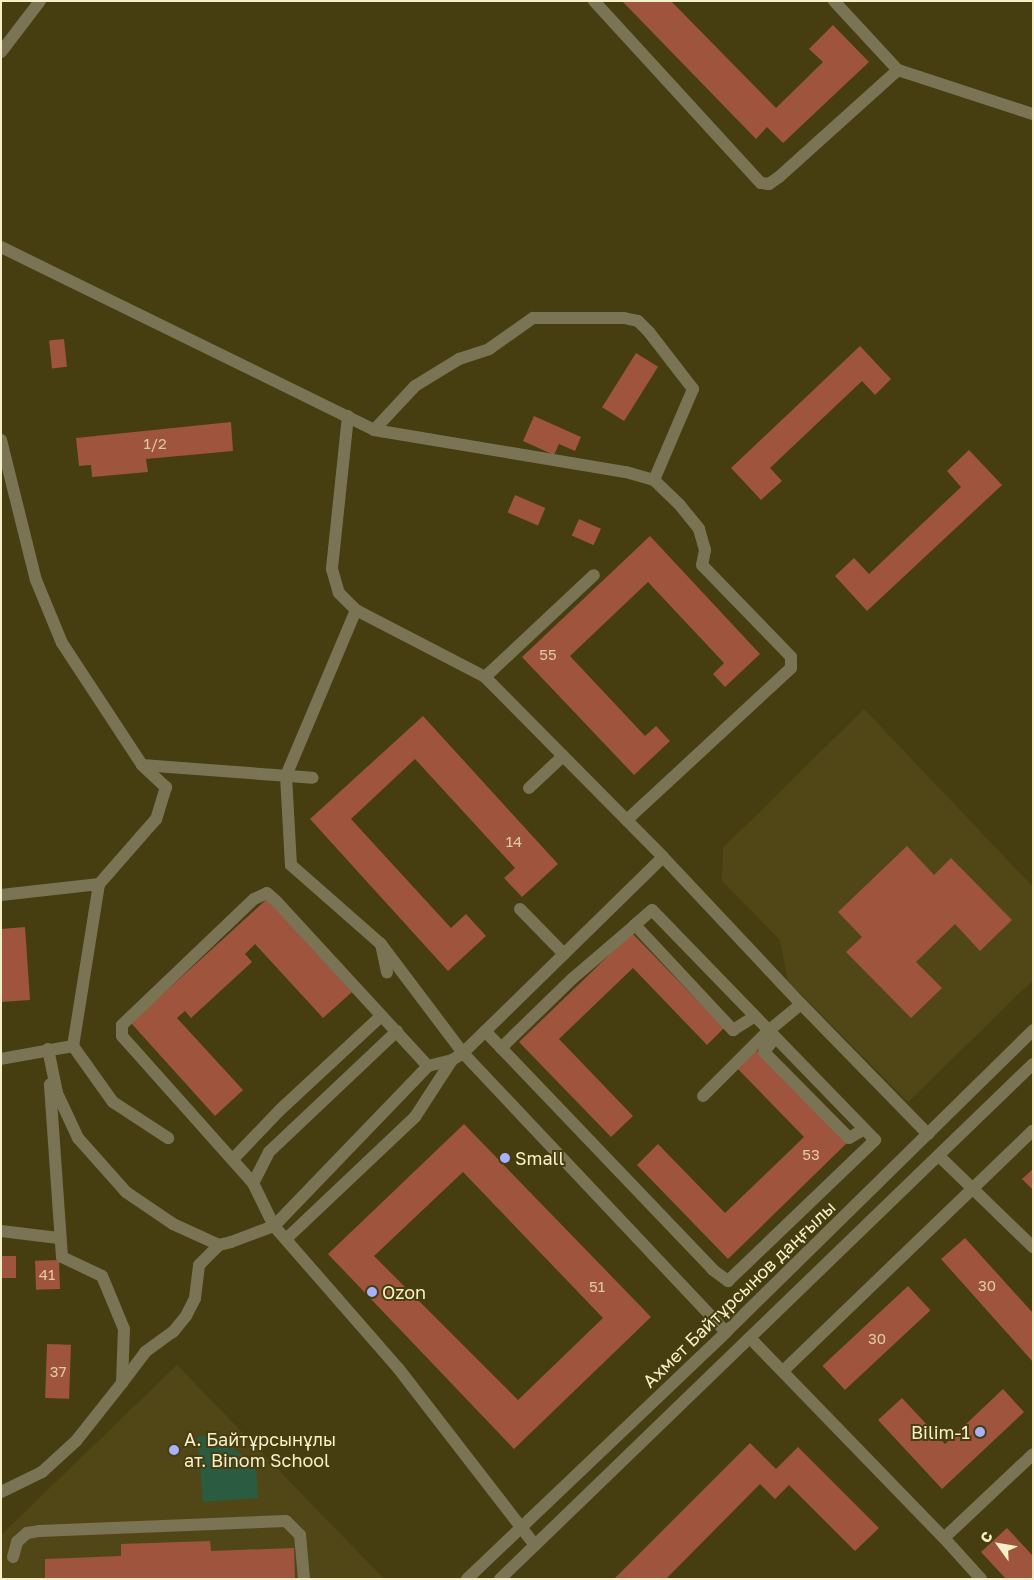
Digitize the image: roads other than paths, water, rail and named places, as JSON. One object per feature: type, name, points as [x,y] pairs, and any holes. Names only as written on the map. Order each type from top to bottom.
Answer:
[{"type":"street","points":[[1,52],[5,37],[40,1]]},
{"type":"street","points":[[594,1],[761,183],[769,184],[779,177],[898,70]]},
{"type":"street","points":[[834,1],[898,70],[1033,114]]},
{"type":"street","points":[[1,247],[374,430],[626,472],[654,480],[680,504],[699,529],[705,550],[702,565],[791,657],[790,668],[627,820]]},
{"type":"street","points":[[374,430],[415,386],[459,359],[489,348],[533,318],[624,318],[638,321],[649,332],[693,389],[654,480]]},
{"type":"street","points":[[348,416],[332,569],[339,593],[356,610],[485,677],[663,857],[800,1004],[928,1134]]},
{"type":"street","points":[[1,440],[36,580],[62,643],[142,765],[166,787],[156,819],[99,884],[73,1046],[112,1102],[168,1138]]},
{"type":"street","points":[[485,677],[594,575]]},
{"type":"street","points":[[356,610],[286,776],[291,865],[380,944],[463,1052],[726,1332]]},
{"type":"street","points":[[529,788],[563,756]]},
{"type":"street","points":[[142,765],[313,778]]},
{"type":"street","points":[[286,1239],[415,1117],[452,1060],[485,1031],[663,857]]},
{"type":"street","points":[[1,895],[99,884]]},
{"type":"street","points":[[428,1066],[266,893],[254,899],[122,1025],[122,1036],[128,1045],[254,1183],[274,1226],[398,1368],[535,1545]]},
{"type":"street","points":[[520,909],[564,954]]},
{"type":"street","points":[[485,1031],[713,1270],[728,1280],[875,1140],[863,1130],[652,910],[572,979],[502,1048]]},
{"type":"street","points":[[635,925],[733,1030],[754,1017]]},
{"type":"street","points":[[380,944],[387,972]]},
{"type":"street","points":[[703,1096],[771,1035],[800,1004]]},
{"type":"street","points":[[233,1159],[281,1109],[381,1016]]},
{"type":"street","name":"Ахмет Байтұрсынов даңғылы","points":[[467,1579],[726,1332],[1033,1030]]},
{"type":"street","points":[[254,1183],[269,1152],[397,1031]]},
{"type":"street","points":[[1,1059],[73,1046]]},
{"type":"street","points":[[48,1049],[59,1238],[62,1257],[102,1276],[124,1329],[122,1382]]},
{"type":"street","points":[[48,1049],[57,1093],[78,1138],[126,1192],[150,1211],[219,1245]]},
{"type":"street","points":[[1,1492],[42,1472],[76,1441],[145,1352],[173,1332],[186,1316],[195,1298],[199,1266],[219,1245],[274,1226],[428,1066],[452,1060]]},
{"type":"street","points":[[500,1579],[1033,1064]]},
{"type":"street","points":[[783,1371],[1033,1130]]},
{"type":"street","points":[[939,1156],[1033,1247]]},
{"type":"street","points":[[1,1232],[59,1238]]},
{"type":"street","points":[[750,1338],[944,1538],[981,1579]]},
{"type":"street","points":[[944,1538],[1033,1454]]},
{"type":"street","points":[[13,1557],[17,1542],[27,1533],[39,1531],[286,1521],[300,1535],[304,1579]]},
{"type":"place","name":"Small","points":[[505,1158]]},
{"type":"place","name":"Ozon","points":[[372,1292]]},
{"type":"place","name":"Bilim-1","points":[[980,1432]]},
{"type":"place","name":"А. Байтұрсынұлы ат. Binom School","points":[[174,1450]]}]
